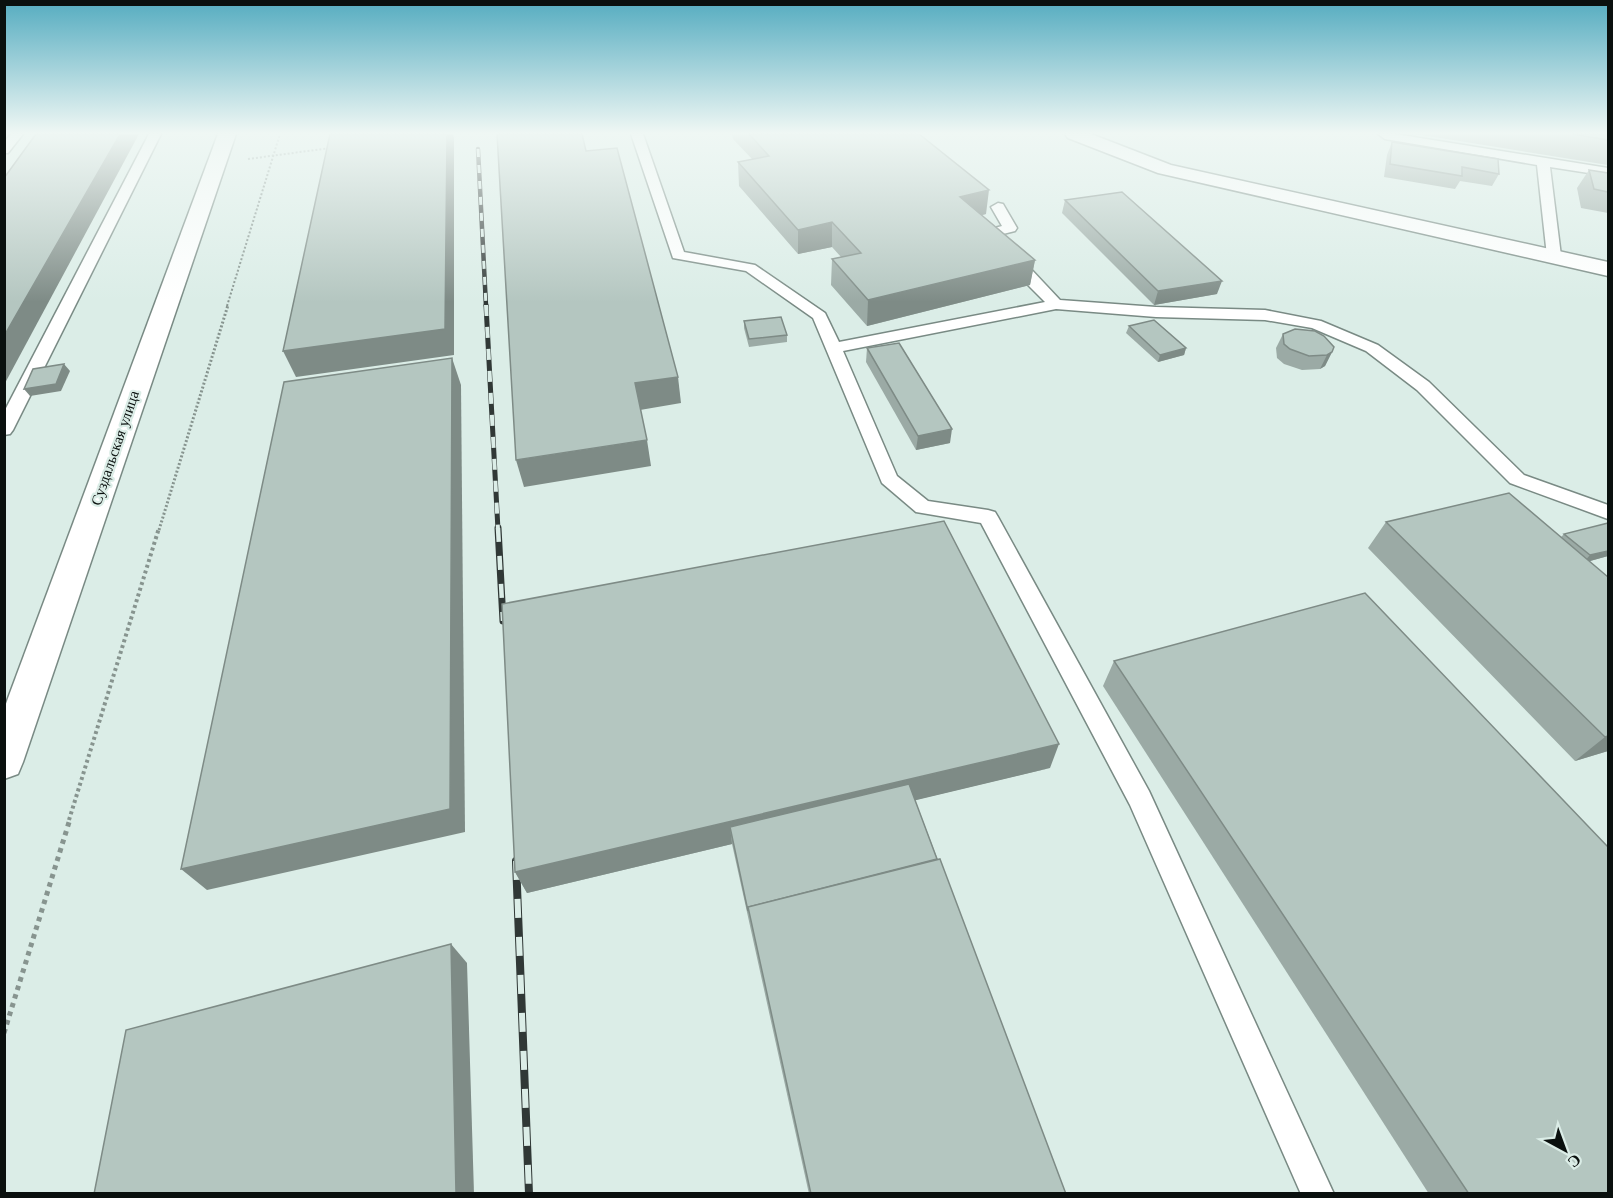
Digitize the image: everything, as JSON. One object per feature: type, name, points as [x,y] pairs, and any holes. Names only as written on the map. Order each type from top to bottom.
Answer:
[{"type":"main road","name":"Суздальская улица","points":[[4,762],[206,190]]},
{"type":"main road","points":[[1258,190],[1608,268]]},
{"type":"lane","points":[[4,430],[126,190]]},
{"type":"lane","points":[[656,190],[678,255],[750,268],[820,316],[889,479],[922,507],[988,518],[1140,799],[1318,1194]]},
{"type":"lane","points":[[1546,190],[1554,256]]},
{"type":"lane","points":[[998,207],[1010,228],[985,235],[1024,270],[1056,304]]},
{"type":"lane","points":[[834,348],[1056,304],[1156,312],[1265,315],[1316,324],[1372,348],[1423,386],[1517,478],[1608,512]]},
{"type":"path","points":[[4,1033],[263,190]]},
{"type":"building","points":[[4,190],[88,190],[4,336]]},
{"type":"building","points":[[318,190],[446,190],[445,329],[283,351]]},
{"type":"building","points":[[500,190],[628,190],[678,377],[635,383],[647,440],[516,460]]},
{"type":"building","points":[[763,190],[989,190],[960,197],[1035,260],[868,300],[832,259],[861,253],[832,222],[798,230]]},
{"type":"building","points":[[1122,192],[1222,281],[1158,291],[1065,200]]},
{"type":"building","points":[[781,317],[787,335],[749,339],[744,321]]},
{"type":"building","points":[[1154,320],[1186,348],[1160,355],[1129,326]]},
{"type":"building","points":[[1295,329],[1315,331],[1324,336],[1334,347],[1332,352],[1327,355],[1309,356],[1290,349],[1284,344],[1283,334]]},
{"type":"building","points":[[899,343],[952,429],[918,436],[867,348]]},
{"type":"building","points":[[452,358],[450,809],[181,869],[284,382]]},
{"type":"building","points":[[64,364],[56,384],[24,389],[33,369]]},
{"type":"building","points":[[1509,493],[1608,577],[1608,736],[1605,737],[1386,522]]},
{"type":"building","points":[[944,521],[1059,744],[515,872],[502,604]]},
{"type":"building","points":[[1608,523],[1608,551],[1590,555],[1564,534]]},
{"type":"building","points":[[1365,593],[1608,847],[1608,1194],[1469,1194],[1114,661]]},
{"type":"building","points":[[909,784],[937,859],[748,907],[748,911],[730,827]]},
{"type":"building","points":[[940,859],[1066,1194],[811,1194],[748,907]]},
{"type":"building","points":[[451,944],[456,1194],[94,1194],[126,1030]]},
{"type":"railway","points":[[480,190],[486,306]]},
{"type":"railway","points":[[486,305],[498,530]]},
{"type":"railway","points":[[498,528],[503,621]]},
{"type":"railway","points":[[516,861],[529,1194]]}]
